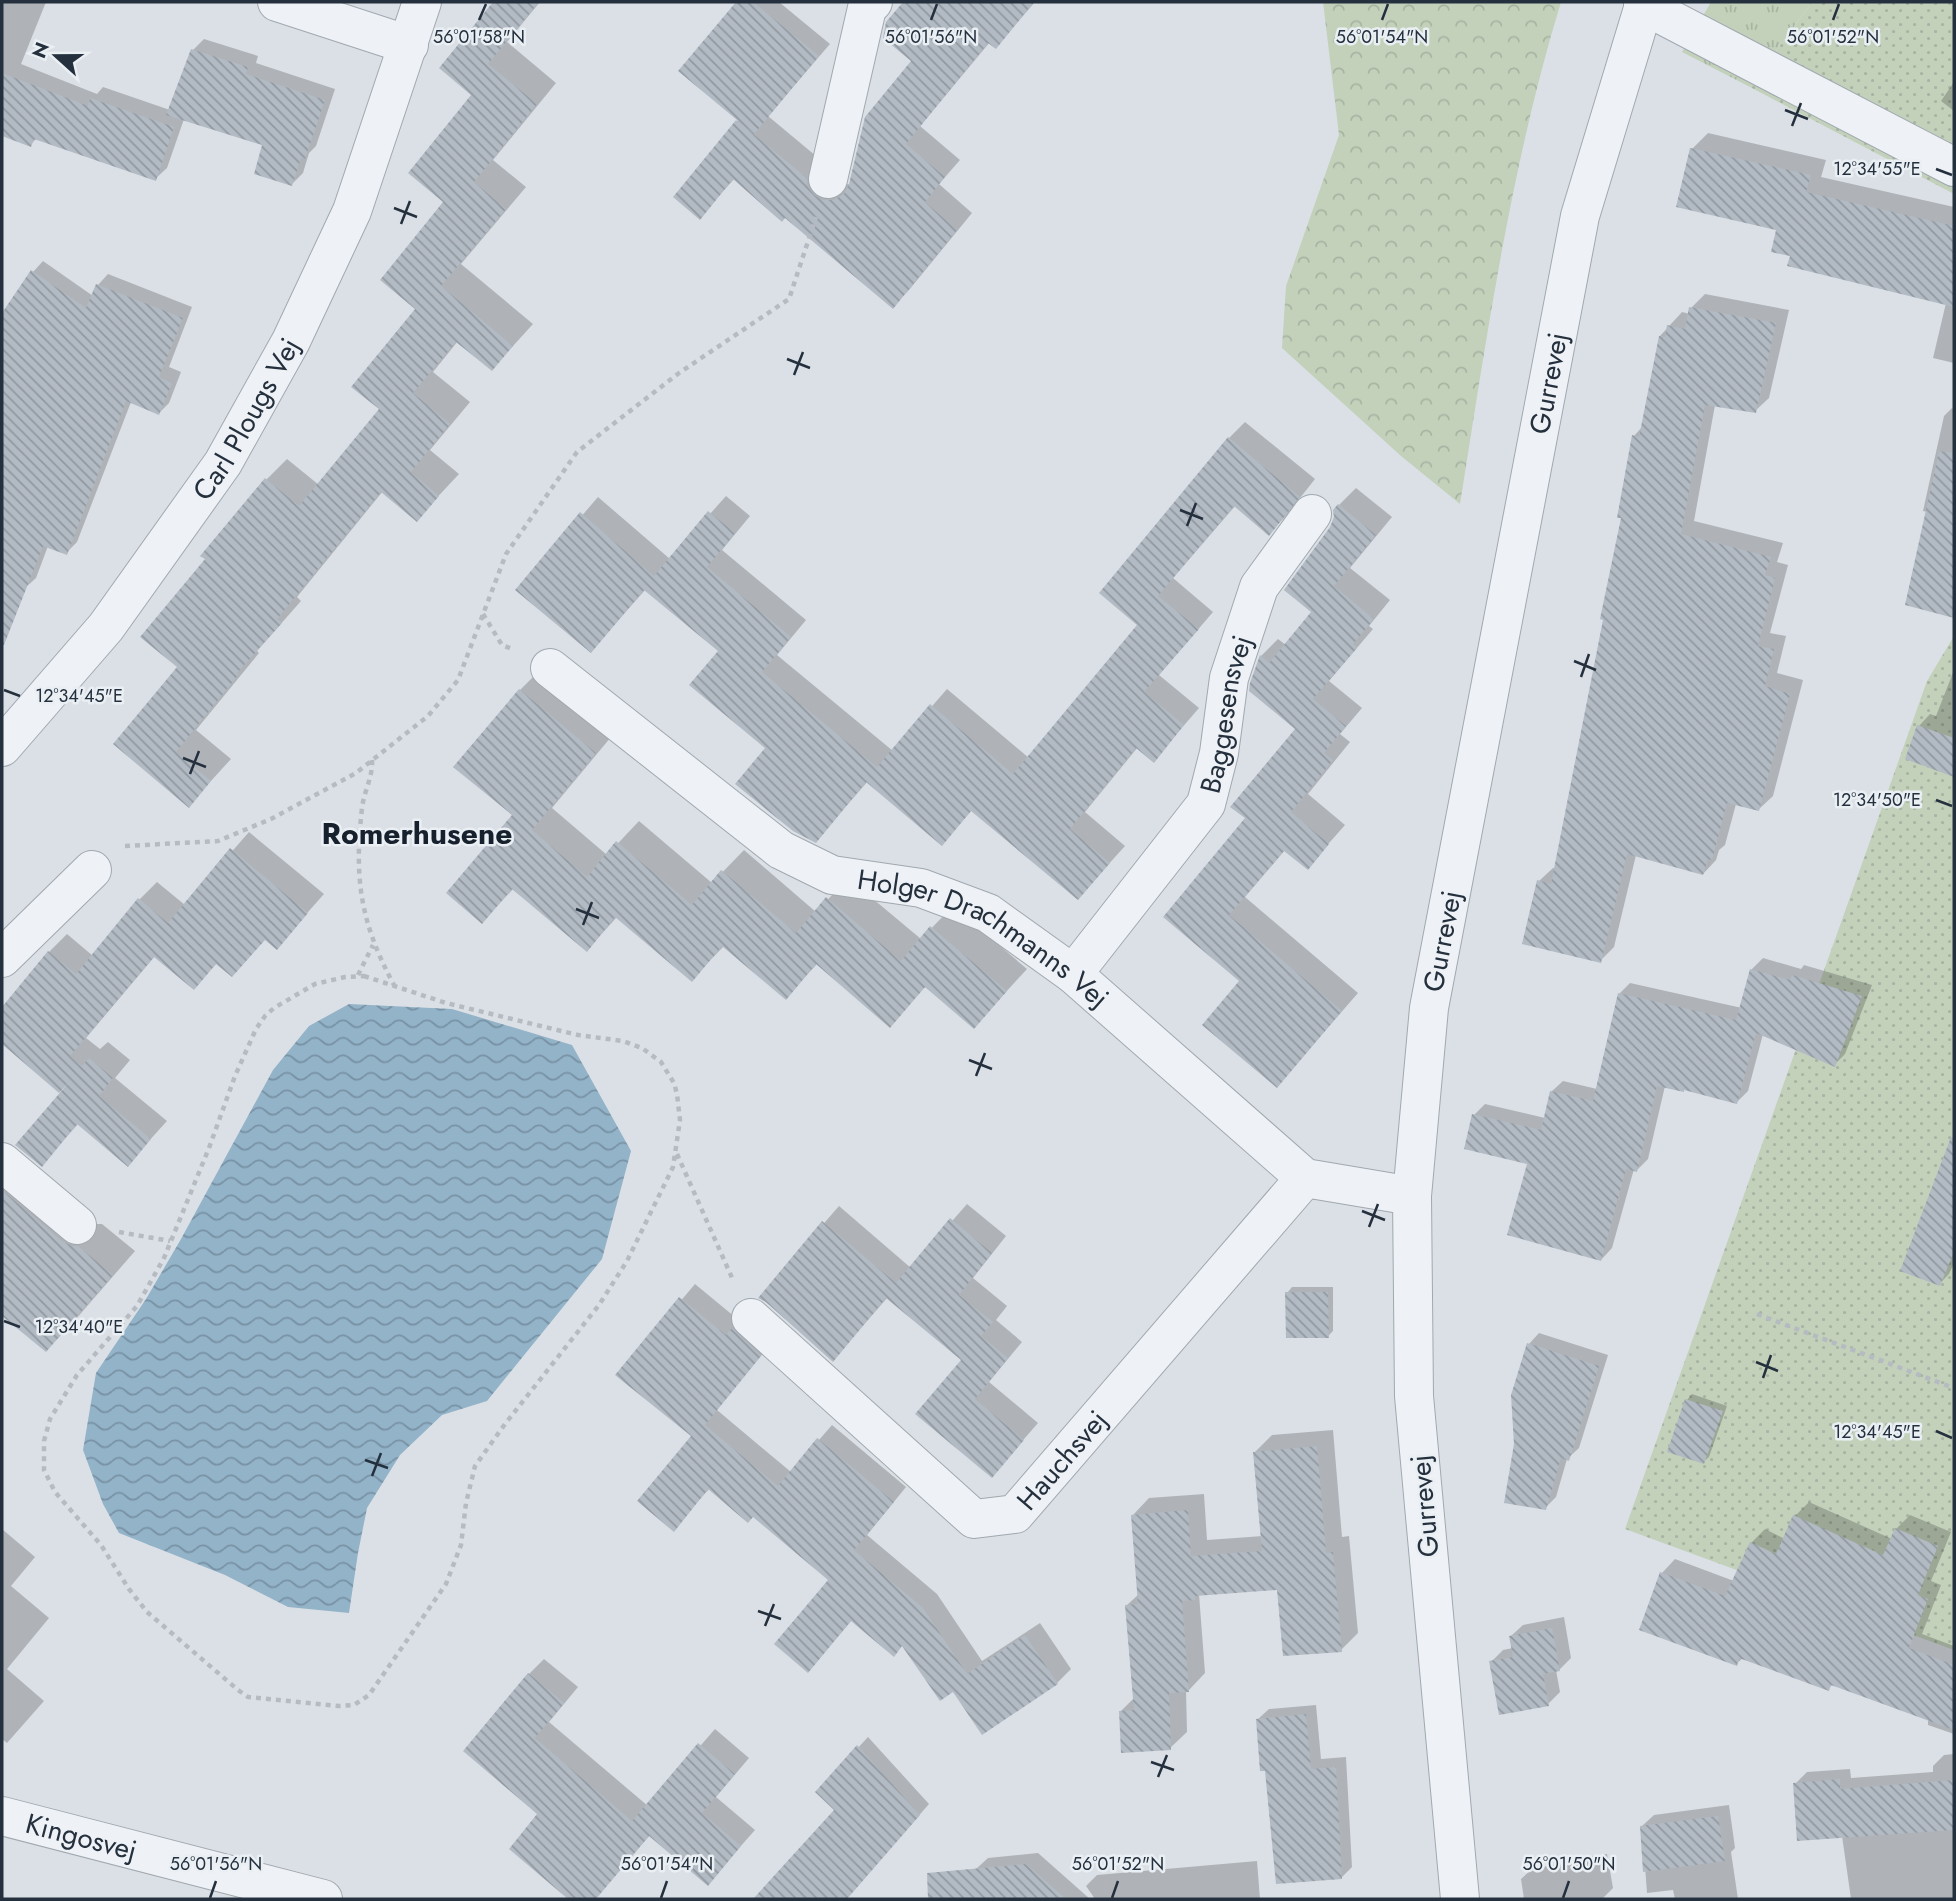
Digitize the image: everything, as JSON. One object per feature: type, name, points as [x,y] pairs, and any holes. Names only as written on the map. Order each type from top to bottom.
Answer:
[{"type":"street","points":[[277,2],[410,45]]},
{"type":"street","name":"Carl Plougs Vej","points":[[2,747],[106,627],[223,463],[291,341],[352,211],[410,45],[422,2]]},
{"type":"street","points":[[828,179],[866,4]]},
{"type":"street","points":[[1644,4],[1954,167]]},
{"type":"street","name":"Gurrevej","points":[[1460,1899],[1414,1396],[1412,1196],[1429,1008],[1580,216],[1644,4]]},
{"type":"street","name":"Baggesensvej","points":[[1073,974],[1206,804],[1219,753],[1228,678],[1259,587],[1312,514]]},
{"type":"street","name":"Holger Drachmanns Vej","points":[[550,668],[781,850],[832,875],[921,888],[988,913],[1073,974],[1305,1178]]},
{"type":"street","points":[[2,958],[92,870]]},
{"type":"street","points":[[2,1162],[77,1225]]},
{"type":"street","points":[[1305,1178],[1412,1196]]},
{"type":"street","name":"Hauchsvej","points":[[751,1318],[974,1518],[1015,1514],[1305,1178]]},
{"type":"street","name":"Kingosvej","points":[[2,1816],[323,1899]]},
{"type":"path","points":[[92,870],[116,846],[218,841],[271,819],[356,773],[428,716],[458,680],[506,554],[577,452],[679,373],[789,299],[828,179]]},
{"type":"path","points":[[372,760],[372,770],[362,805],[358,871],[360,893],[374,944],[394,985]]},
{"type":"path","points":[[359,975],[374,944]]},
{"type":"path","points":[[359,975],[464,1007],[579,1035],[617,1040],[642,1048],[660,1062],[674,1083],[680,1120],[673,1167],[614,1284],[475,1466],[466,1503],[461,1545],[446,1584],[369,1695],[354,1705],[339,1706],[248,1697],[238,1690],[147,1612],[129,1589],[102,1545],[55,1492],[44,1470],[46,1433],[59,1403],[77,1375],[137,1306],[164,1258],[209,1149],[246,1048],[265,1016],[315,984],[359,975]]},
{"type":"path","points":[[677,1153],[721,1254]]},
{"type":"path","points":[[77,1225],[170,1241]]},
{"type":"path","points":[[1758,1314],[1954,1388]]},
{"type":"green space","points":[[1323,2],[1561,2],[1543,63],[1514,188],[1460,504],[1401,456],[1282,348],[1286,286],[1339,135]]},
{"type":"green space","points":[[1711,2],[1812,2],[1750,87],[1682,52]]},
{"type":"green space","points":[[1812,2],[1954,2],[1954,194],[1750,87]]},
{"type":"green space","points":[[1954,636],[1954,1650],[1625,1529],[1927,681]]},
{"type":"water","points":[[349,1004],[452,1009],[572,1045],[631,1151],[602,1259],[487,1401],[442,1415],[400,1455],[367,1508],[349,1613],[288,1607],[225,1575],[119,1533],[103,1504],[83,1450],[96,1373],[146,1299],[273,1070],[309,1026]]},
{"type":"building","points":[[493,2],[539,2],[488,64],[537,104],[474,182],[506,209],[441,286],[513,346],[492,371],[456,342],[413,393],[450,424],[411,472],[439,496],[417,522],[381,492],[277,619],[282,623],[237,673],[239,674],[176,752],[211,781],[189,808],[113,744],[177,667],[140,637],[205,559],[200,556],[265,478],[299,506],[379,409],[351,387],[415,309],[380,280],[443,202],[408,173],[471,95],[439,68]]},
{"type":"building","points":[[736,2],[753,2],[819,56],[754,134],[678,71]]},
{"type":"building","points":[[903,2],[1034,2],[996,49],[988,43],[906,144],[945,177],[925,202],[957,230],[893,309],[785,218],[782,222],[733,179],[700,220],[673,197],[736,120],[807,178],[807,186],[814,195],[822,200],[834,200],[844,194],[849,184],[865,117],[911,61],[883,38],[886,22]]},
{"type":"building","points":[[191,49],[248,67],[246,74],[325,100],[305,159],[301,158],[292,186],[254,174],[262,145],[166,115]]},
{"type":"building","points":[[2,73],[88,106],[90,98],[174,127],[156,181],[34,139],[31,147],[2,136]]},
{"type":"building","points":[[1690,148],[1811,175],[1806,192],[1954,226],[1954,307],[1787,266],[1790,256],[1771,252],[1776,230],[1676,207]]},
{"type":"building","points":[[31,270],[86,308],[96,284],[183,318],[159,377],[172,383],[159,415],[126,401],[67,555],[43,546],[2,645],[2,313]]},
{"type":"building","points":[[1689,307],[1776,323],[1756,413],[1705,405],[1681,534],[1771,557],[1765,575],[1775,578],[1758,646],[1774,649],[1765,686],[1790,694],[1759,811],[1727,803],[1712,860],[1708,859],[1703,875],[1627,854],[1601,963],[1522,944],[1537,880],[1551,884],[1603,620],[1600,619],[1621,518],[1617,518],[1632,435],[1639,437],[1659,336],[1665,337],[1667,325],[1685,329]]},
{"type":"building","points":[[1228,437],[1300,497],[1269,536],[1234,506],[1158,596],[1199,629],[1144,692],[1184,725],[1154,763],[1136,748],[1070,829],[1110,863],[1078,900],[971,811],[942,846],[866,782],[816,843],[793,831],[735,784],[765,748],[689,685],[718,651],[644,590],[591,653],[515,590],[580,512],[654,576],[708,511],[735,533],[707,567],[791,637],[762,672],[877,767],[930,704],[1013,774],[1137,625],[1099,593]]},
{"type":"building","points":[[1939,451],[1954,453],[1954,618],[1905,605]]},
{"type":"building","points":[[1338,504],[1376,535],[1334,586],[1374,619],[1353,644],[1357,648],[1313,699],[1346,726],[1324,753],[1333,760],[1291,812],[1329,844],[1308,870],[1284,851],[1229,915],[1342,1011],[1277,1088],[1202,1025],[1239,981],[1163,917],[1245,818],[1230,807],[1295,729],[1249,691],[1250,683],[1260,655],[1269,663],[1311,612],[1284,590],[1330,527],[1334,517],[1333,510]]},
{"type":"building","points":[[519,689],[596,753],[532,830],[587,877],[616,841],[692,905],[721,870],[796,933],[826,897],[901,961],[930,926],[1007,991],[974,1029],[925,987],[890,1028],[816,964],[786,1000],[722,946],[692,982],[615,917],[587,952],[512,889],[482,924],[446,893],[512,815],[453,767]]},
{"type":"building","points":[[1917,725],[1954,738],[1954,777],[1905,759]]},
{"type":"building","points":[[230,848],[308,913],[277,950],[265,940],[232,977],[216,964],[194,990],[154,957],[70,1056],[82,1066],[89,1058],[113,1078],[99,1096],[151,1139],[128,1167],[77,1124],[42,1167],[15,1145],[70,1081],[59,1093],[2,1044],[2,1007],[48,951],[76,974],[138,898],[168,923]]},
{"type":"building","points":[[1750,969],[1790,980],[1792,975],[1862,996],[1835,1067],[1756,1033],[1737,1104],[1657,1086],[1637,1172],[1626,1169],[1601,1261],[1507,1235],[1527,1164],[1464,1149],[1472,1114],[1541,1130],[1550,1091],[1593,1101],[1618,993],[1736,1020]]},
{"type":"building","points":[[1951,1137],[1954,1138],[1954,1252],[1940,1286],[1900,1271]]},
{"type":"building","points":[[2,1190],[63,1242],[78,1246],[113,1275],[46,1352],[2,1316]]},
{"type":"building","points":[[950,1218],[992,1253],[959,1295],[993,1322],[981,1336],[1008,1358],[975,1399],[1024,1440],[992,1478],[915,1414],[961,1360],[886,1298],[833,1362],[766,1302],[758,1298],[822,1221],[896,1283]]},
{"type":"building","points":[[1285,1292],[1328,1292],[1329,1338],[1286,1338]]},
{"type":"building","points":[[679,1297],[726,1335],[732,1328],[761,1356],[705,1425],[778,1486],[817,1438],[894,1502],[854,1550],[923,1608],[967,1674],[1025,1635],[1058,1684],[982,1735],[953,1692],[940,1701],[902,1646],[894,1657],[851,1621],[808,1673],[774,1644],[828,1580],[753,1517],[748,1523],[708,1489],[674,1532],[637,1501],[691,1436],[615,1375]]},
{"type":"building","points":[[1527,1343],[1599,1366],[1569,1461],[1561,1458],[1546,1510],[1504,1503],[1514,1444],[1511,1395]]},
{"type":"building","points":[[1685,1399],[1723,1411],[1704,1464],[1667,1452]]},
{"type":"building","points":[[1317,1446],[1326,1553],[1333,1552],[1342,1652],[1283,1656],[1277,1590],[1195,1596],[1196,1600],[1182,1601],[1189,1692],[1169,1693],[1171,1750],[1121,1753],[1119,1711],[1134,1710],[1125,1605],[1138,1604],[1131,1515],[1188,1510],[1191,1556],[1262,1551],[1253,1452]]},
{"type":"building","points":[[1793,1515],[1883,1555],[1895,1528],[1938,1546],[1918,1595],[1928,1599],[1909,1648],[1954,1665],[1954,1730],[1831,1685],[1829,1691],[1739,1658],[1737,1666],[1639,1630],[1660,1572],[1725,1596],[1750,1542],[1776,1554]]},
{"type":"building","points":[[1552,1628],[1560,1671],[1543,1674],[1549,1706],[1499,1715],[1489,1661],[1513,1657],[1509,1636]]},
{"type":"building","points":[[528,1673],[564,1703],[535,1738],[632,1821],[698,1743],[735,1774],[702,1813],[741,1846],[708,1886],[649,1836],[596,1899],[568,1899],[509,1849],[537,1814],[463,1751]]},
{"type":"building","points":[[1306,1714],[1311,1769],[1336,1767],[1342,1879],[1276,1884],[1265,1771],[1260,1771],[1256,1719]]},
{"type":"building","points":[[857,1745],[920,1815],[847,1899],[753,1899],[834,1810],[815,1792]]},
{"type":"building","points":[[1840,1779],[1840,1789],[1954,1780],[1954,1830],[1797,1841],[1793,1783]]},
{"type":"building","points":[[1718,1816],[1725,1861],[1643,1872],[1640,1826]]},
{"type":"building","points":[[1026,1864],[1066,1899],[928,1899],[927,1873]]},
{"type":"district","name":"Romerhusene","points":[[417,834]]}]
